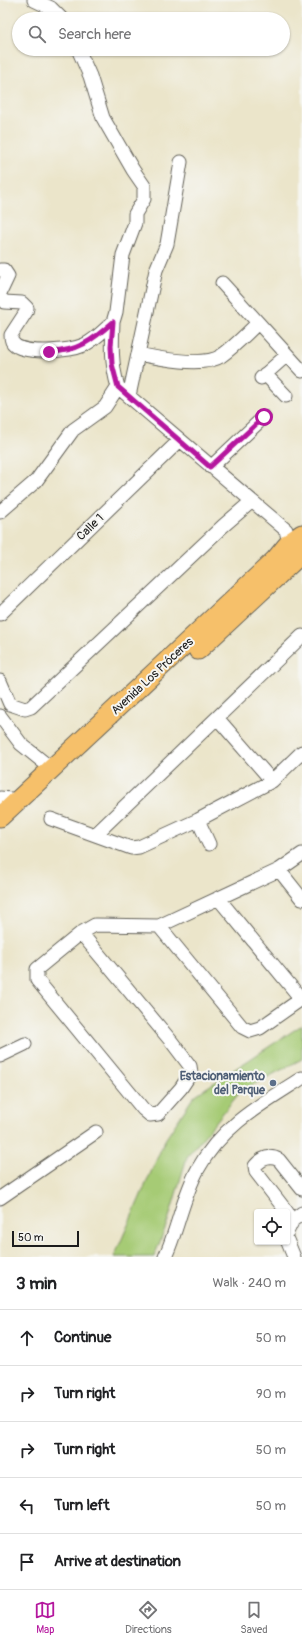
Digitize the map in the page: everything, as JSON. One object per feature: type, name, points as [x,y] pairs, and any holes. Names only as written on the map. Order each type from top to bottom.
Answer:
[{"type":"highway","name":"Avenida Los Próceres","points":[[0,817],[8,800],[52,769],[275,560],[298,543]]},
{"type":"highway","name":"Avenida Los Próceres","points":[[0,832],[298,543]]},
{"type":"street","points":[[34,0],[51,8],[55,12]]},
{"type":"street","points":[[81,56],[90,76],[103,118],[144,186],[144,199],[135,214],[135,223],[123,255],[116,312],[113,322],[111,346],[112,364],[118,387],[210,467],[252,501],[298,543]]},
{"type":"street","points":[[129,396],[156,270],[167,244],[181,162]]},
{"type":"street","points":[[0,270],[4,270],[8,276],[0,293]]},
{"type":"street","points":[[222,283],[302,371]]},
{"type":"street","points":[[0,296],[4,302],[22,303],[27,308],[11,335],[12,341],[18,347],[49,352],[76,349],[86,344],[113,322]]},
{"type":"street","points":[[138,354],[166,360],[191,362],[210,360],[220,357],[258,323]]},
{"type":"street","points":[[286,396],[263,376],[287,355]]},
{"type":"street","points":[[0,512],[36,481],[72,430],[105,407],[118,387]]},
{"type":"street","points":[[210,467],[264,417]]},
{"type":"street","name":"Calle 1","points":[[0,614],[180,440]]},
{"type":"street","points":[[0,681],[10,704],[24,709],[31,707],[223,526],[252,501]]},
{"type":"street","points":[[96,834],[218,719],[302,636]]},
{"type":"street","points":[[0,716],[20,744],[52,769]]},
{"type":"street","points":[[218,719],[272,781]]},
{"type":"street","points":[[51,819],[135,848],[198,820],[272,781],[302,752]]},
{"type":"street","points":[[198,820],[209,844]]},
{"type":"street","points":[[81,933],[190,1066],[191,1073],[181,1088],[158,1114],[150,1115],[143,1109],[37,980],[37,969],[81,933],[95,924],[159,926],[279,870],[302,854]]},
{"type":"street","points":[[279,870],[302,899]]},
{"type":"street","points":[[159,926],[242,1027],[250,1031],[260,1028],[297,1002],[298,995],[218,898]]},
{"type":"street","points":[[0,1056],[25,1044]]},
{"type":"street","points":[[165,1257],[198,1168],[223,1134],[254,1108],[302,1078]]},
{"type":"street","points":[[0,1198],[96,1132]]},
{"type":"street","points":[[291,1218],[256,1172],[255,1166],[266,1158],[273,1157],[279,1160],[302,1189]]},
{"type":"street","points":[[289,1245],[294,1257]]},
{"type":"green space","points":[[302,1025],[302,1059],[241,1091],[187,1157],[168,1221],[154,1257],[114,1257],[165,1140],[194,1096]]},
{"type":"place","name":"Estacionamiento del Parque","points":[[273,1083]]},
{"type":"route","points":[[49,352],[76,349],[86,344],[113,322],[111,346],[112,364],[118,387],[210,467],[264,417]]}]
